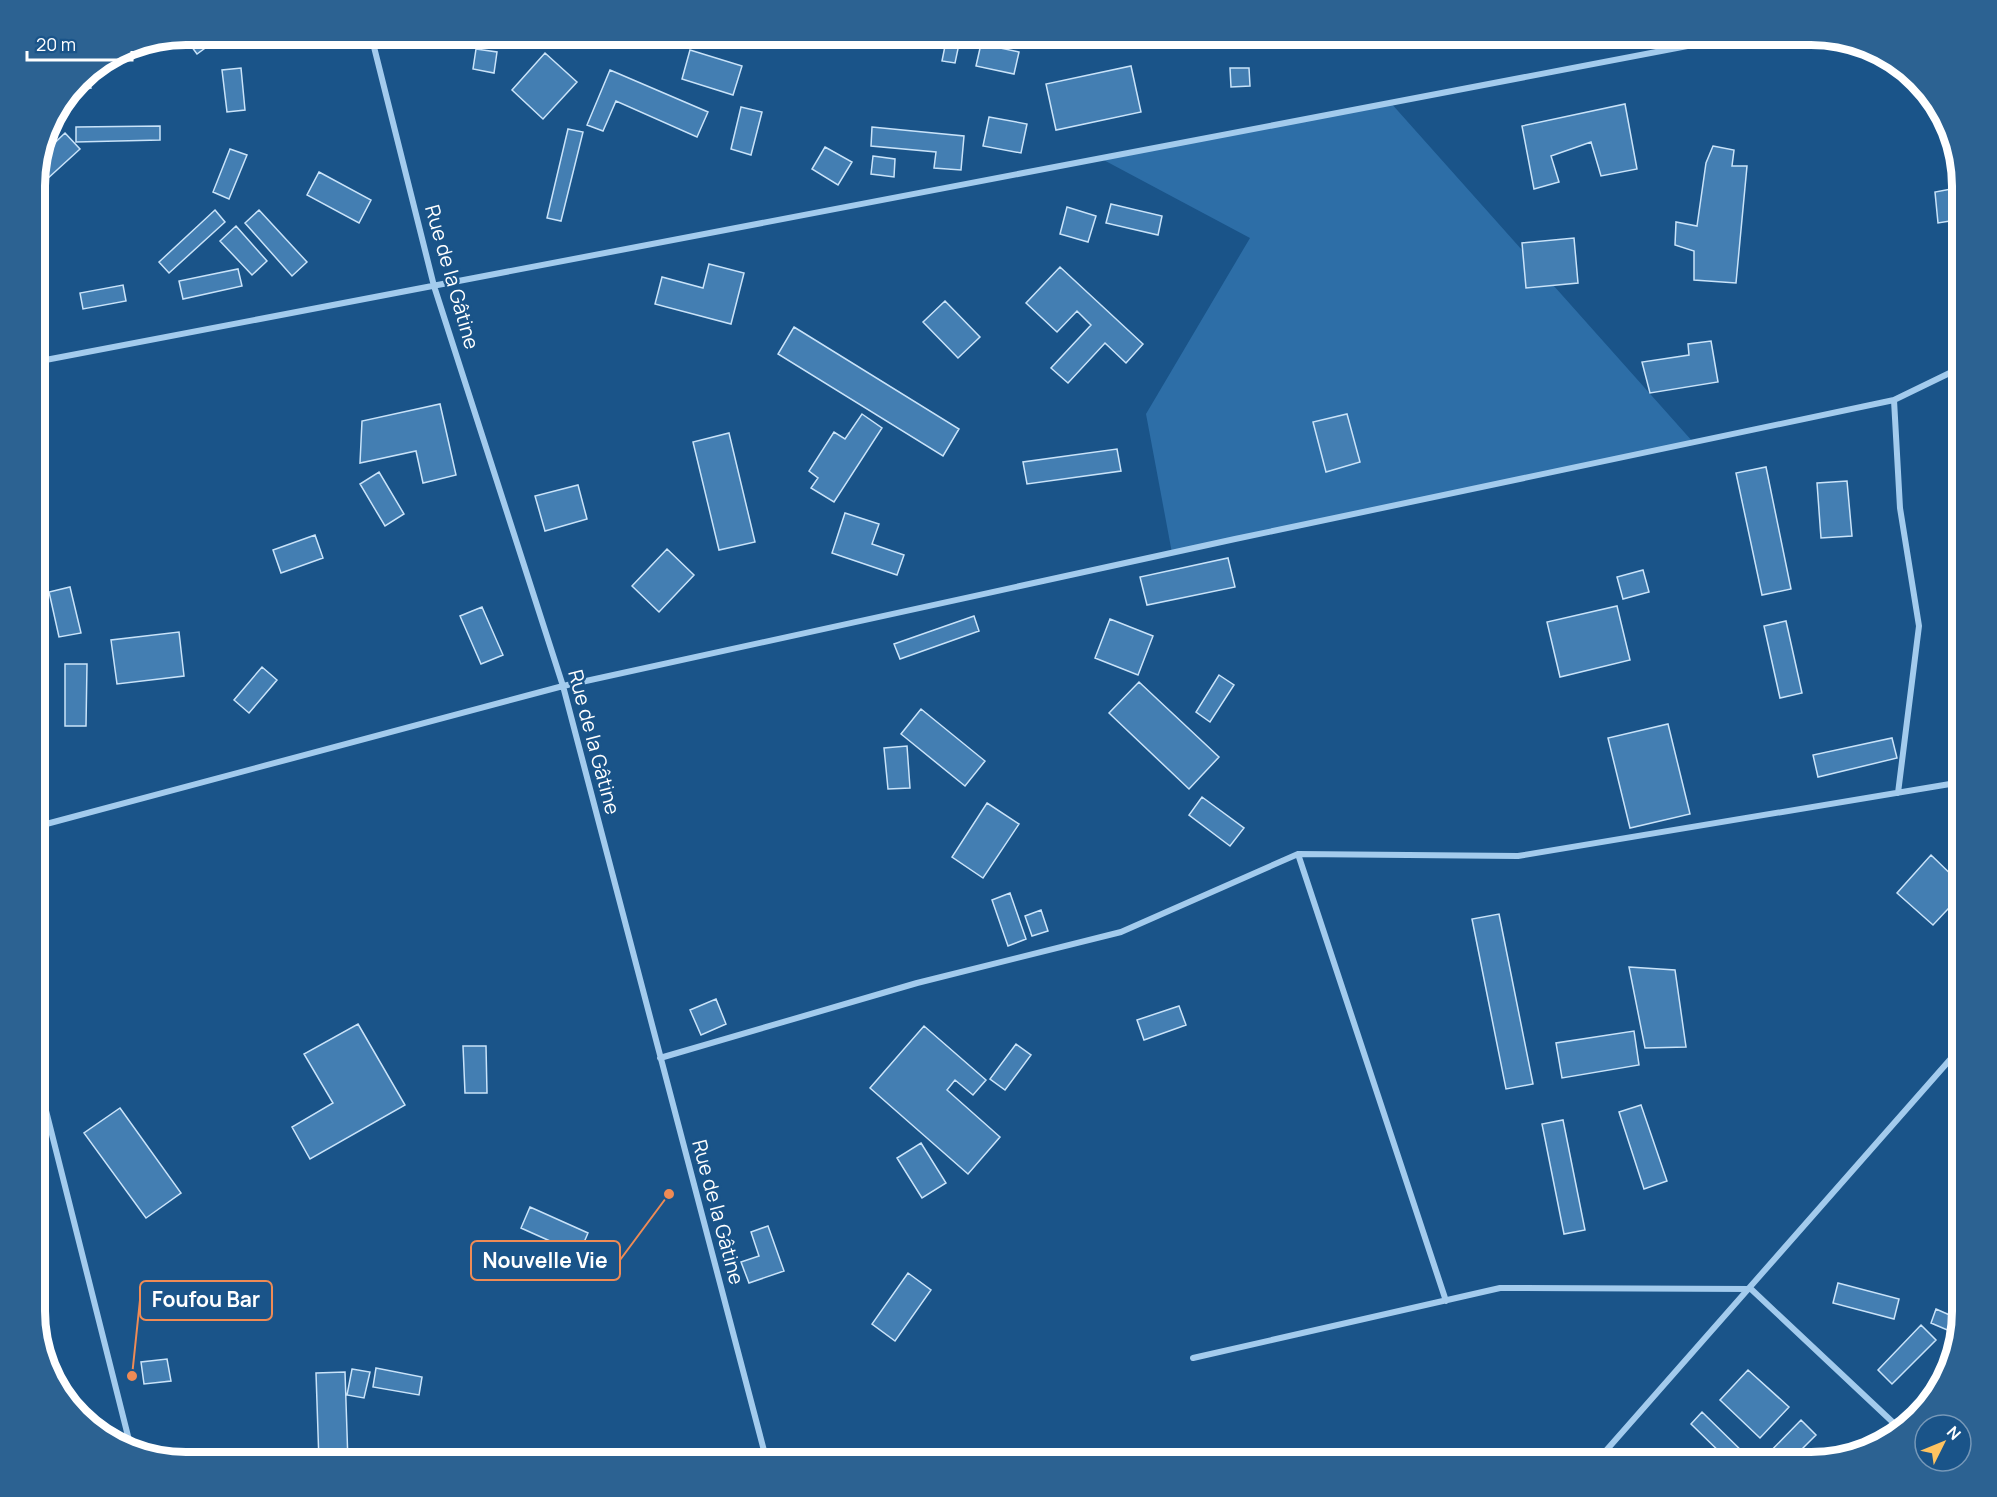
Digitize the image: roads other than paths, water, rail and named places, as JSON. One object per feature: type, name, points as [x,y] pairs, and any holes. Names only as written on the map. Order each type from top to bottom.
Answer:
[{"type":"street","name":"Rue de la Gâtine","points":[[374,45],[434,286],[563,686],[764,1452]]},
{"type":"street","points":[[45,360],[1688,45]]},
{"type":"street","points":[[45,824],[563,686],[1258,534],[1894,400],[1952,372]]},
{"type":"street","points":[[1894,400],[1900,508],[1919,626],[1898,793]]},
{"type":"street","points":[[660,1058],[917,983],[1121,932],[1298,854],[1518,856],[1952,784]]},
{"type":"street","points":[[1298,854],[1446,1300]]},
{"type":"street","points":[[1605,1452],[1751,1289],[1952,1058]]},
{"type":"street","points":[[45,1107],[129,1440]]},
{"type":"street","points":[[1193,1358],[1500,1288],[1751,1289],[1895,1424]]},
{"type":"place","name":"Nouvelle Vie","points":[[669,1194]]},
{"type":"place","name":"Foufou Bar","points":[[132,1376]]}]
